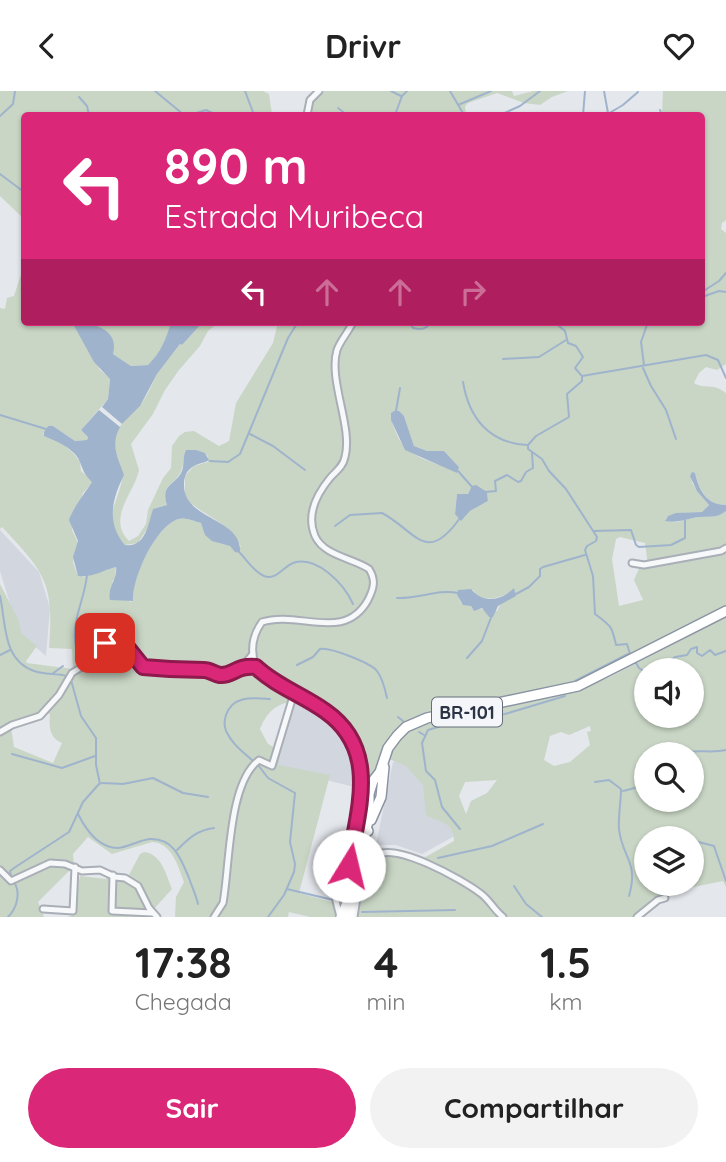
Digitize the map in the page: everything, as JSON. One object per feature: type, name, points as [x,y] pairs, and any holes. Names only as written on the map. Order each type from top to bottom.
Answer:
[{"type":"highway","name":"BR-101","points":[[638,658],[726,613]]},
{"type":"highway","name":"BR-101","points":[[361,829],[369,817],[369,795],[373,781],[380,772],[392,742],[406,727],[428,718],[565,690],[634,660]]},
{"type":"highway","name":"BR-101","points":[[350,898],[361,829],[380,799],[382,773],[389,752],[402,734],[417,724],[579,689],[634,660]]},
{"type":"highway","points":[[369,795],[377,794],[380,799]]},
{"type":"highway","points":[[346,917],[350,898]]},
{"type":"street","points":[[308,112],[310,100],[318,91]]},
{"type":"street","points":[[256,667],[252,655],[253,640],[262,622],[286,618],[321,623],[341,622],[356,614],[372,592],[374,576],[369,569],[323,546],[316,539],[311,522],[313,504],[345,457],[346,433],[338,386],[337,350],[351,326]]},
{"type":"street","points":[[632,563],[644,565],[726,548]]},
{"type":"street","points":[[0,731],[40,716],[59,695],[72,673],[89,663],[96,644],[114,643],[127,647],[143,667],[190,672],[208,671],[219,675],[232,672],[252,655]]},
{"type":"street","points":[[242,665],[256,667],[337,720],[355,748],[363,785],[361,829],[335,901],[346,917]]},
{"type":"street","points":[[214,917],[223,903],[235,801],[250,767],[259,760],[272,766],[294,693]]},
{"type":"street","points":[[346,917],[366,868],[376,856],[388,851],[414,858],[450,875],[481,893],[503,917]]},
{"type":"street","points":[[0,870],[11,881],[50,863],[65,864],[82,871],[100,870],[138,885],[154,915]]},
{"type":"street","points":[[43,909],[73,911],[75,867]]},
{"type":"street","points":[[113,875],[113,911],[154,915]]},
{"type":"street","points":[[335,901],[340,903],[350,898]]},
{"type":"street","points":[[637,917],[658,900],[665,898]]},
{"type":"shaded area","points":[[0,530],[39,572],[50,608],[46,656],[19,633],[0,571]]},
{"type":"shaded area","points":[[293,698],[314,710],[338,730],[349,746],[357,768],[359,788],[276,768]]},
{"type":"shaded area","points":[[418,752],[460,833],[422,854],[396,845],[376,845],[393,762]]},
{"type":"green space","points":[[0,91],[263,91],[269,94],[272,112],[21,112],[21,216],[0,196]]},
{"type":"green space","points":[[315,91],[512,91],[514,96],[533,91],[568,91],[540,105],[524,103],[497,93],[468,103],[465,106],[466,112],[306,112],[308,100]]},
{"type":"green space","points":[[663,91],[726,91],[726,220],[721,229],[726,233],[726,364],[717,370],[706,367],[694,383],[726,393],[726,505],[714,502],[705,495],[695,473],[692,483],[709,505],[702,512],[677,514],[665,520],[676,522],[714,516],[726,511],[726,609],[584,681],[433,715],[395,738],[379,777],[370,777],[350,733],[339,718],[294,690],[291,701],[272,710],[260,729],[268,744],[281,751],[278,765],[330,775],[299,893],[339,904],[336,917],[310,917],[289,912],[288,917],[175,917],[176,897],[184,882],[173,856],[165,846],[152,842],[112,854],[88,837],[73,854],[74,866],[38,902],[44,917],[0,917],[0,584],[19,621],[21,633],[37,646],[27,663],[73,669],[72,649],[49,648],[50,608],[44,581],[38,569],[2,527],[0,529],[0,308],[5,309],[7,298],[14,296],[21,274],[21,326],[74,326],[100,370],[110,378],[108,399],[81,430],[88,437],[87,440],[75,441],[53,426],[48,426],[43,434],[62,443],[74,454],[80,462],[81,471],[93,482],[74,509],[72,530],[78,543],[73,562],[77,574],[84,577],[116,567],[112,582],[130,602],[133,601],[136,579],[146,554],[161,532],[178,519],[201,523],[212,539],[241,547],[231,532],[185,498],[185,476],[194,466],[208,462],[205,453],[186,450],[180,474],[165,492],[167,505],[153,509],[149,526],[138,543],[125,545],[112,520],[122,480],[115,448],[117,432],[142,403],[157,374],[180,344],[199,326],[214,326],[179,370],[153,414],[131,444],[139,470],[124,505],[120,523],[129,541],[138,536],[146,524],[148,510],[163,478],[171,468],[172,446],[179,436],[194,431],[219,446],[229,441],[236,403],[273,343],[277,326],[705,326],[705,112],[662,112]],"holes":[[[394,411],[404,416],[414,446],[427,451],[444,451],[459,467],[456,472],[407,449],[397,435],[392,421],[391,413]],[[472,487],[487,492],[488,501],[470,511],[464,518],[455,514],[457,494],[468,494]],[[620,537],[645,543],[648,565],[640,566],[634,580],[643,600],[619,606],[612,559],[616,539]],[[473,590],[477,595],[487,598],[514,591],[516,595],[501,603],[497,611],[472,609],[471,605],[461,603],[457,595]],[[46,713],[50,714],[52,735],[62,743],[53,763],[14,747],[11,727]]]},
{"type":"green space","points":[[96,326],[170,326],[162,345],[148,365],[131,366],[113,354],[112,343],[104,331]]},
{"type":"green space","points":[[726,617],[726,887],[723,881],[704,885],[704,826],[634,826],[634,896],[660,896],[640,913],[641,917],[353,917],[364,877],[374,857],[381,851],[388,849],[420,860],[454,841],[448,826],[426,815],[423,785],[406,766],[389,759],[406,734],[433,720],[581,689],[634,665],[634,728],[704,728],[704,658],[647,658]],"holes":[[[590,726],[591,731],[587,732],[590,745],[570,762],[554,766],[544,760],[550,736],[561,732],[569,735]],[[497,780],[487,793],[471,801],[466,814],[459,796],[465,782]]]},
{"type":"green space","points":[[144,852],[159,861],[172,889],[153,910],[159,917],[68,917],[73,915],[80,876],[106,879],[108,872],[129,875],[140,854]]},
{"type":"water","points":[[74,326],[96,326],[103,329],[112,338],[113,354],[131,366],[148,365],[153,360],[170,326],[199,326],[180,344],[157,374],[140,406],[122,424],[102,407],[108,399],[110,379],[94,362]]},
{"type":"water","points":[[99,410],[120,427],[115,445],[124,475],[116,493],[113,520],[125,545],[138,543],[142,539],[153,509],[167,505],[166,492],[181,473],[186,450],[196,450],[205,453],[209,460],[194,466],[186,473],[186,496],[202,513],[232,532],[238,541],[240,553],[230,546],[212,541],[205,535],[201,523],[178,519],[161,532],[146,554],[136,580],[133,601],[110,600],[116,567],[93,575],[78,576],[73,557],[78,541],[69,520],[92,482],[75,454],[44,436],[44,432],[48,426],[53,426],[75,441],[87,440],[88,437],[81,430]]},
{"type":"water","points":[[399,411],[404,416],[414,446],[427,451],[444,451],[459,467],[457,473],[405,450],[391,420],[391,413]]},
{"type":"water","points":[[692,472],[695,473],[705,496],[714,503],[726,505],[726,511],[714,516],[665,521],[668,516],[676,513],[702,512],[709,505],[697,491],[690,476]]},
{"type":"water","points":[[476,485],[487,492],[488,501],[470,511],[461,521],[455,514],[457,494],[468,494],[472,486]]},
{"type":"water","points":[[514,588],[516,596],[498,606],[493,617],[489,617],[482,608],[474,611],[471,606],[463,605],[457,595],[458,590],[471,589],[481,597],[492,599],[504,596]]},
{"type":"waterway","points":[[0,116],[13,104],[15,91]]},
{"type":"waterway","points":[[155,91],[180,112]]},
{"type":"waterway","points":[[245,91],[253,112]]},
{"type":"waterway","points":[[391,91],[401,96]]},
{"type":"waterway","points":[[396,112],[402,96],[407,91]]},
{"type":"waterway","points":[[450,91],[462,112]]},
{"type":"waterway","points":[[458,105],[491,91]]},
{"type":"waterway","points":[[507,112],[540,91]]},
{"type":"waterway","points":[[583,112],[585,91]]},
{"type":"waterway","points":[[604,91],[608,112]]},
{"type":"waterway","points":[[611,112],[638,92]]},
{"type":"waterway","points":[[79,97],[88,112]]},
{"type":"waterway","points":[[338,108],[343,112]]},
{"type":"waterway","points":[[200,112],[210,112]]},
{"type":"waterway","points":[[0,174],[21,190]]},
{"type":"waterway","points":[[705,290],[726,273]]},
{"type":"waterway","points":[[705,296],[719,291],[726,292]]},
{"type":"waterway","points":[[210,461],[228,462],[240,454],[288,338],[296,326]]},
{"type":"waterway","points":[[412,326],[421,329],[428,326]]},
{"type":"waterway","points":[[559,326],[565,331],[568,343],[576,346],[583,357],[575,368],[581,375]]},
{"type":"waterway","points":[[644,365],[641,342],[647,326]]},
{"type":"waterway","points":[[503,359],[539,357],[566,340]]},
{"type":"waterway","points":[[582,376],[706,355],[718,360],[726,378]]},
{"type":"waterway","points":[[643,368],[666,410],[676,439]]},
{"type":"waterway","points":[[528,445],[536,436],[569,417],[567,394],[582,381],[582,377]]},
{"type":"waterway","points":[[463,382],[470,407],[483,426],[502,439],[527,445]]},
{"type":"waterway","points":[[396,411],[400,388]]},
{"type":"waterway","points":[[0,415],[46,429]]},
{"type":"waterway","points":[[250,434],[273,446],[305,470]]},
{"type":"waterway","points":[[528,446],[566,489],[597,537],[585,550],[593,576],[595,614],[610,627],[616,645],[627,644],[630,654]]},
{"type":"waterway","points":[[485,492],[496,491],[495,481],[507,475],[518,482],[521,481],[526,472],[533,468],[532,453]]},
{"type":"waterway","points":[[458,471],[473,488]]},
{"type":"waterway","points":[[335,526],[350,515],[382,513],[421,540],[429,542],[438,540],[460,518]]},
{"type":"waterway","points":[[594,531],[631,530],[639,547],[671,545],[685,538],[685,520]]},
{"type":"waterway","points":[[240,553],[257,572],[268,577],[293,563],[311,563],[320,567],[336,580],[353,604]]},
{"type":"waterway","points":[[516,594],[529,587],[540,576],[540,569],[543,567],[585,555]]},
{"type":"waterway","points":[[76,648],[76,620],[87,575]]},
{"type":"waterway","points":[[397,598],[443,592],[458,593]]},
{"type":"waterway","points":[[0,596],[7,639],[16,658],[34,671],[67,676]]},
{"type":"waterway","points":[[467,658],[482,641],[492,615]]},
{"type":"waterway","points":[[674,658],[687,655],[691,649],[697,647],[697,653],[702,656],[710,650],[715,655],[726,651]]},
{"type":"waterway","points":[[297,665],[313,657],[320,649],[350,656],[377,671],[387,698]]},
{"type":"waterway","points":[[0,655],[10,650]]},
{"type":"waterway","points":[[575,681],[628,654]]},
{"type":"waterway","points":[[52,674],[63,666]]},
{"type":"waterway","points":[[71,680],[81,716],[96,738],[96,765],[100,784]]},
{"type":"waterway","points":[[460,829],[442,807],[435,780],[426,771],[422,743],[428,730],[458,721],[505,714],[565,696]]},
{"type":"waterway","points":[[253,761],[228,736],[225,717],[233,704],[239,701],[250,698],[270,699]]},
{"type":"waterway","points":[[398,717],[403,721]]},
{"type":"waterway","points":[[419,732],[424,735]]},
{"type":"waterway","points":[[704,751],[726,750]]},
{"type":"waterway","points":[[12,754],[62,768],[95,756]]},
{"type":"waterway","points":[[258,765],[268,778],[295,793],[290,842],[294,872],[284,895],[268,917]]},
{"type":"waterway","points":[[102,783],[123,784],[153,778],[183,793],[208,797]]},
{"type":"waterway","points":[[595,782],[609,780],[621,789],[619,829],[631,867],[632,884],[629,896]]},
{"type":"waterway","points":[[11,877],[10,871],[69,832],[83,802],[99,784]]},
{"type":"waterway","points":[[623,791],[634,788]]},
{"type":"waterway","points":[[78,814],[94,837],[104,845],[118,848],[150,839],[171,846],[183,864],[198,904]]},
{"type":"waterway","points":[[438,858],[492,846],[543,824]]},
{"type":"waterway","points":[[177,850],[198,833],[214,828]]},
{"type":"waterway","points":[[704,843],[714,846],[726,881]]},
{"type":"waterway","points":[[8,917],[17,900],[14,882]]},
{"type":"waterway","points":[[514,886],[526,904],[542,917]]},
{"type":"waterway","points":[[287,889],[333,900]]},
{"type":"waterway","points":[[362,912],[455,910]]},
{"type":"route","points":[[105,643],[127,647],[143,667],[190,672],[202,670],[226,675],[242,665],[256,667],[337,720],[358,756],[363,785],[349,866]]}]
